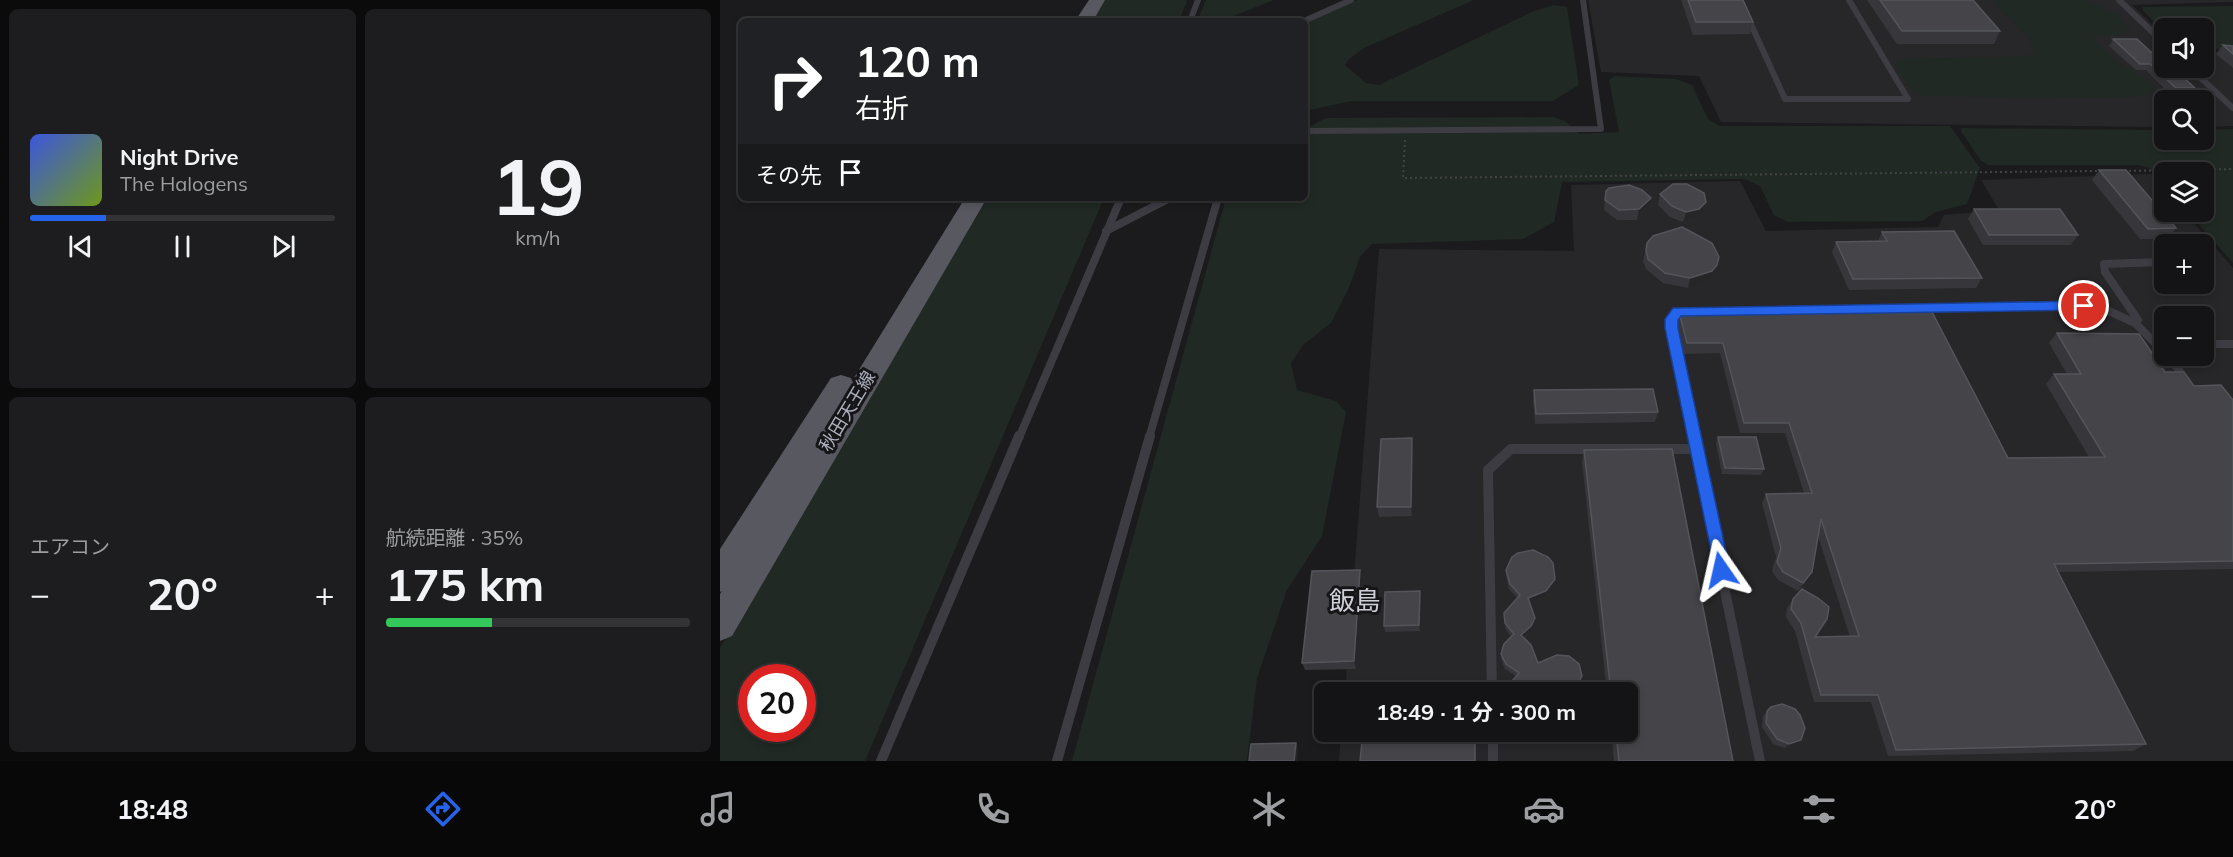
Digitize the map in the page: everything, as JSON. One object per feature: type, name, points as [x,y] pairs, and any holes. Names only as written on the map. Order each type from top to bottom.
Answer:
[{"type":"main road","points":[[1069,18],[1080,0]]},
{"type":"main road","points":[[1086,18],[1097,0]]},
{"type":"main road","name":"秋田天王線","points":[[720,577],[956,201]]},
{"type":"main road","name":"秋田天王線","points":[[720,625],[974,201]]},
{"type":"lane","points":[[1191,18],[1198,0]]},
{"type":"lane","points":[[1308,19],[1352,0]]},
{"type":"lane","points":[[1308,131],[1601,129],[1583,0]]},
{"type":"lane","points":[[1740,0],[1785,99],[1908,99],[1849,0]]},
{"type":"lane","points":[[2119,0],[2154,33]]},
{"type":"lane","points":[[2201,78],[2233,108]]},
{"type":"lane","points":[[882,761],[1120,201]]},
{"type":"lane","points":[[1106,231],[1164,201]]},
{"type":"lane","points":[[1057,761],[1217,201]]},
{"type":"lane","points":[[2141,325],[2105,272],[2104,264],[2154,262]]},
{"type":"lane","points":[[1760,761],[1671,328],[1671,319],[1677,312],[2096,306],[2126,315],[2154,337]]},
{"type":"lane","points":[[2214,344],[2233,344]]},
{"type":"lane","points":[[2176,366],[2180,371]]},
{"type":"lane","points":[[1492,682],[1488,470],[1510,449],[1695,449]]},
{"type":"lane","points":[[1493,742],[1493,761]]},
{"type":"path","points":[[1406,129],[1403,178],[2102,171]]},
{"type":"path","points":[[2113,171],[2233,169]]},
{"type":"shaded area","points":[[1104,0],[1187,1],[1180,18],[1094,18]]},
{"type":"shaded area","points":[[1206,0],[1274,0],[1229,18],[1198,18]]},
{"type":"shaded area","points":[[1357,0],[1474,0],[1364,48],[1349,59],[1345,65],[1366,83],[1379,85],[1534,11],[1554,5],[1567,7],[1579,85],[1553,101],[1351,101],[1308,110],[1308,23]]},
{"type":"shaded area","points":[[1588,0],[2233,0],[2233,2],[2132,5],[2154,26],[2154,78],[2214,78],[2214,52],[2233,52],[2233,126],[2214,127],[2214,90],[2154,90],[2154,127],[1721,122],[1699,76],[1601,72]]},
{"type":"shaded area","points":[[1990,0],[2086,0],[2118,16],[2130,31],[2119,36],[2097,36],[2092,39],[2126,68],[2150,81],[2155,89],[2150,95],[2114,98],[1921,96],[1914,93],[1895,65],[1899,59],[2031,55],[2034,49],[2027,36]]},
{"type":"shaded area","points":[[2233,6],[2233,49],[2214,49],[2214,18],[2154,18],[2154,21],[2143,11],[2143,7]]},
{"type":"shaded area","points":[[1615,76],[1676,79],[1692,85],[1708,119],[1720,126],[1950,126],[1980,168],[1967,204],[1936,212],[1922,221],[1788,222],[1774,215],[1760,186],[1744,179],[1562,182],[1554,222],[1523,239],[1372,244],[1360,257],[1349,288],[1331,323],[1303,345],[1291,363],[1297,390],[1336,401],[1346,412],[1322,536],[1287,590],[1257,678],[1247,761],[1072,761],[1225,201],[1308,201],[1308,127],[1326,118],[1553,117],[1565,121],[1579,134],[1619,132],[1609,80]]},
{"type":"shaded area","points":[[1962,128],[2154,130],[2154,150],[2214,150],[2214,130],[2233,129],[2233,263],[2214,241],[2214,234],[2207,234],[2197,222],[2214,222],[2214,162],[2154,162],[2154,174],[2148,167],[2138,165],[1989,165],[1981,161],[1961,131]]},
{"type":"shaded area","points":[[2152,174],[2154,176],[2154,222],[2193,222],[2203,234],[2154,234],[2154,294],[2214,294],[2214,246],[2233,268],[2233,761],[1339,761],[1340,742],[1638,742],[1638,682],[1346,682],[1379,249],[1574,251],[1571,185],[1740,181],[1766,231],[1938,227],[1944,215],[1999,210],[1981,180]]},
{"type":"shaded area","points":[[985,201],[1103,201],[865,761],[720,761],[720,648]]},
{"type":"building","points":[[1688,0],[1743,0],[1753,22],[1696,22]]},
{"type":"building","points":[[1880,0],[1973,0],[2000,31],[1902,31]]},
{"type":"building","points":[[2113,39],[2137,39],[2151,52],[2154,52],[2154,68],[2150,64],[2140,64]]},
{"type":"building","points":[[2223,45],[2233,46],[2233,54]]},
{"type":"building","points":[[2165,78],[2184,78],[2195,88],[2176,88]]},
{"type":"building","points":[[2099,170],[2126,170],[2154,202],[2154,222],[2171,222],[2176,228],[2148,229]]},
{"type":"building","points":[[1673,184],[1687,184],[1704,193],[1706,202],[1699,209],[1686,212],[1672,206],[1660,194]]},
{"type":"building","points":[[1629,185],[1642,190],[1651,198],[1639,209],[1619,210],[1605,200],[1606,191],[1609,188]]},
{"type":"building","points":[[1974,209],[2060,209],[2078,235],[1989,235]]},
{"type":"building","points":[[1682,227],[1712,243],[1719,257],[1712,271],[1690,278],[1665,273],[1648,259],[1647,243],[1653,236]]},
{"type":"building","points":[[1954,231],[1982,278],[1853,279],[1836,242],[1887,241],[1882,232]]},
{"type":"building","points":[[1683,308],[1701,308],[1703,315],[1932,312],[2008,458],[2105,457],[2054,374],[2081,374],[2057,333],[2139,334],[2154,356],[2154,366],[2161,366],[2165,372],[2184,372],[2194,386],[2221,385],[2233,400],[2233,561],[2054,564],[2146,744],[1896,750],[1878,695],[1821,695],[1801,623],[1791,609],[1793,599],[1802,589],[1829,607],[1827,619],[1815,637],[1859,636],[1821,519],[1812,572],[1803,583],[1783,572],[1777,562],[1781,548],[1766,494],[1812,493],[1789,423],[1744,423],[1723,343],[1687,343],[1680,316]]},
{"type":"building","points":[[1653,389],[1658,412],[1536,414],[1534,390]]},
{"type":"building","points":[[1718,437],[1756,437],[1764,469],[1725,468]]},
{"type":"building","points":[[1412,438],[1411,507],[1377,507],[1381,439]]},
{"type":"building","points":[[1672,449],[1733,761],[1619,761],[1617,742],[1638,742],[1638,682],[1610,682],[1584,450]]},
{"type":"building","points":[[1533,550],[1548,557],[1553,563],[1555,579],[1546,591],[1528,598],[1535,618],[1531,626],[1521,635],[1531,645],[1538,663],[1557,655],[1569,656],[1579,664],[1582,676],[1579,682],[1511,682],[1519,673],[1506,664],[1501,654],[1504,644],[1514,634],[1505,623],[1504,613],[1520,595],[1510,584],[1506,570],[1512,557],[1518,553]]},
{"type":"building","points":[[1360,570],[1354,661],[1302,663],[1312,571]]},
{"type":"building","points":[[1420,591],[1419,625],[1384,626],[1385,592]]},
{"type":"building","points":[[1782,704],[1795,709],[1800,715],[1805,728],[1801,740],[1789,744],[1777,739],[1766,723],[1767,711],[1771,707]]},
{"type":"building","points":[[1362,742],[1475,742],[1475,761],[1360,761]]},
{"type":"building","points":[[1296,743],[1294,761],[1249,761],[1251,744]]},
{"type":"district","name":"飯島","points":[[1355,600]]},
{"type":"route","points":[[1721,570],[1671,328],[1671,319],[1677,312],[1736,309],[1879,310],[2084,306]]}]
